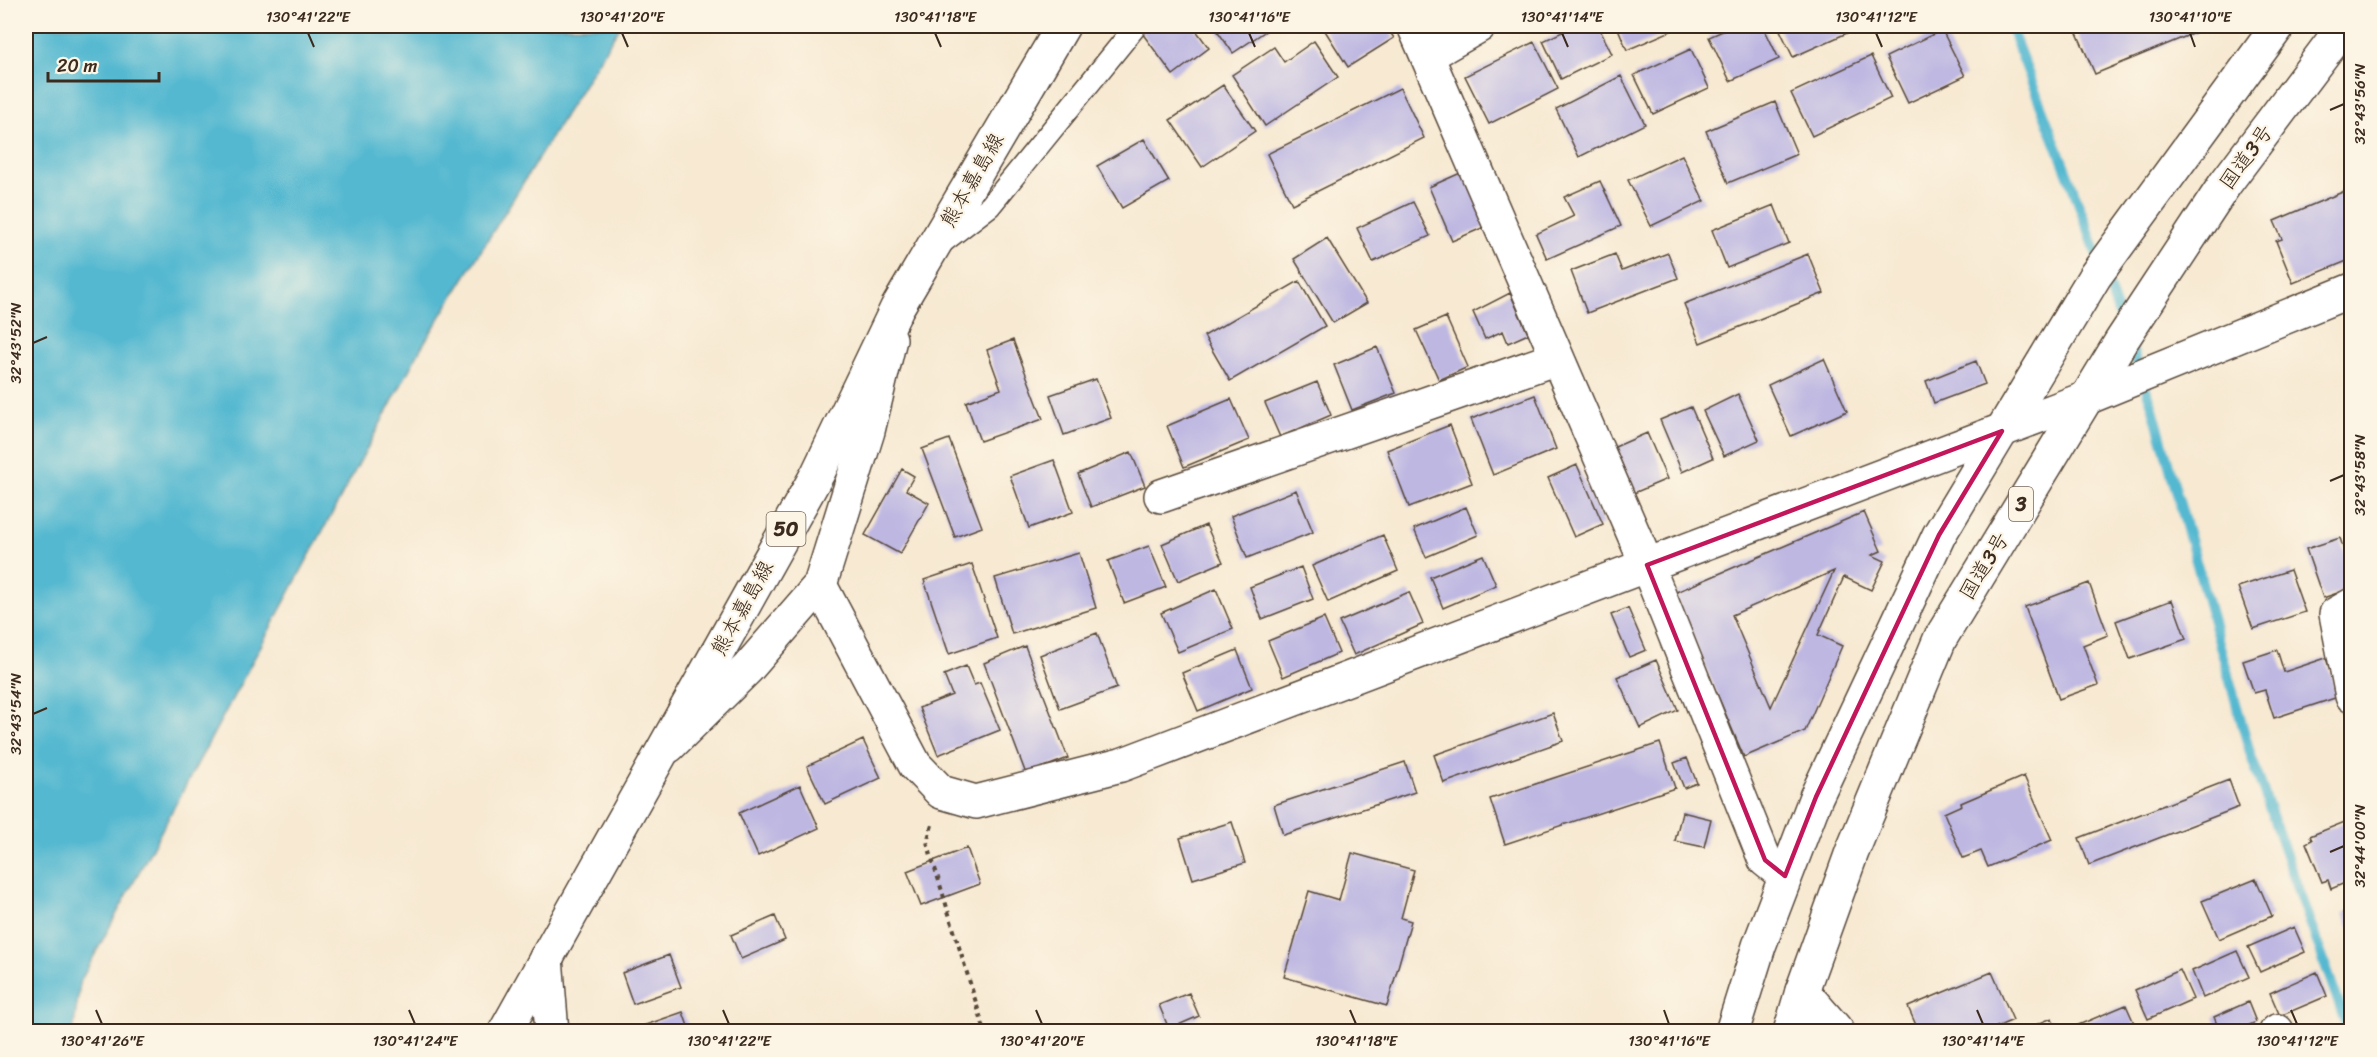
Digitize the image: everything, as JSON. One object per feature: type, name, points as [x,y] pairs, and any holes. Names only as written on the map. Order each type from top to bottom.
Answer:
[{"type":"main road","name":"熊本嘉島線","points":[[505,1032],[818,472],[897,308],[1063,26]]},
{"type":"main road","points":[[1414,26],[1647,565],[1765,860],[1785,876]]},
{"type":"main road","points":[[1427,56],[1479,26]]},
{"type":"main road","points":[[1732,1032],[1759,946],[1816,797],[1939,535],[2095,276],[2278,26]]},
{"type":"main road","name":"国道3号","points":[[1790,1032],[1802,991],[1852,852],[1940,639],[2084,399],[2225,184],[2344,26]]},
{"type":"main road","points":[[820,585],[915,765],[941,792],[976,802],[1121,765],[2084,399],[2352,290]]},
{"type":"main road","points":[[657,758],[748,668],[820,585],[868,431],[897,308]]},
{"type":"main road","points":[[1161,496],[1557,358]]},
{"type":"main road","points":[[2352,605],[2337,615],[2352,696]]},
{"type":"main road","points":[[546,958],[552,1032]]},
{"type":"main road","points":[[1802,991],[1838,1032]]},
{"type":"lane","points":[[930,251],[990,206],[1136,26]]},
{"type":"path","points":[[941,792],[927,842],[985,1032]]},
{"type":"highlighted area","points":[[2002,431],[1939,535],[1816,797],[1785,876],[1765,860],[1647,565]]},
{"type":"water","points":[[26,26],[620,26],[421,348],[80,982],[73,1032],[26,1031]]},
{"type":"building","points":[[1145,26],[1193,26],[1209,48],[1173,75],[1139,29]]},
{"type":"building","points":[[1214,26],[1273,26],[1233,53]]},
{"type":"building","points":[[1322,26],[1386,26],[1394,38],[1348,67]]},
{"type":"building","points":[[1575,26],[1598,26],[1612,54],[1561,79],[1543,41]]},
{"type":"building","points":[[1617,26],[1677,26],[1678,28],[1627,50]]},
{"type":"building","points":[[1734,26],[1763,26],[1779,59],[1730,81],[1709,37]]},
{"type":"building","points":[[1778,26],[1844,26],[1847,33],[1793,57]]},
{"type":"building","points":[[2074,26],[2211,26],[2095,74]]},
{"type":"building","points":[[1942,30],[1965,76],[1908,103],[1886,57]]},
{"type":"building","points":[[1314,41],[1338,77],[1265,126],[1232,75],[1274,47],[1284,62]]},
{"type":"building","points":[[1534,42],[1558,89],[1489,124],[1465,76]]},
{"type":"building","points":[[1691,49],[1709,88],[1653,114],[1634,75]]},
{"type":"building","points":[[1871,56],[1891,98],[1812,136],[1791,93]]},
{"type":"building","points":[[1621,76],[1645,124],[1579,157],[1556,109]]},
{"type":"building","points":[[1223,85],[1255,131],[1202,167],[1170,120]]},
{"type":"building","points":[[1400,88],[1424,138],[1292,204],[1267,154]]},
{"type":"building","points":[[1775,102],[1797,154],[1728,183],[1706,131]]},
{"type":"building","points":[[1144,139],[1169,181],[1122,208],[1097,166]]},
{"type":"building","points":[[1682,155],[1704,201],[1651,226],[1628,180]]},
{"type":"building","points":[[1465,171],[1489,225],[1452,241],[1429,187]]},
{"type":"building","points":[[1600,181],[1621,226],[1547,259],[1536,234],[1574,216],[1564,197]]},
{"type":"building","points":[[2352,188],[2352,259],[2293,283],[2276,241],[2282,239],[2274,221]]},
{"type":"building","points":[[1413,202],[1430,236],[1373,262],[1357,228]]},
{"type":"building","points":[[1774,205],[1789,243],[1727,268],[1712,230]]},
{"type":"building","points":[[1327,238],[1367,303],[1333,323],[1294,259]]},
{"type":"building","points":[[1668,253],[1678,278],[1587,313],[1571,271],[1615,254],[1622,271]]},
{"type":"building","points":[[1808,254],[1824,293],[1700,343],[1684,304]]},
{"type":"building","points":[[1299,281],[1325,326],[1230,381],[1204,336]]},
{"type":"building","points":[[1510,293],[1528,334],[1508,343],[1503,331],[1485,339],[1473,312]]},
{"type":"building","points":[[1446,317],[1468,367],[1439,380],[1416,330]]},
{"type":"building","points":[[1013,340],[1043,419],[980,441],[966,402],[1001,389],[987,350]]},
{"type":"building","points":[[1377,347],[1396,393],[1352,410],[1334,365]]},
{"type":"building","points":[[1824,359],[1847,411],[1791,436],[1768,385]]},
{"type":"building","points":[[1976,361],[1985,384],[1934,403],[1926,381]]},
{"type":"building","points":[[1096,379],[1111,418],[1064,435],[1050,395]]},
{"type":"building","points":[[1317,382],[1331,415],[1280,437],[1265,403]]},
{"type":"building","points":[[1738,394],[1759,440],[1724,456],[1703,411]]},
{"type":"building","points":[[1535,395],[1556,449],[1493,475],[1471,419]]},
{"type":"building","points":[[1231,399],[1249,440],[1184,467],[1167,426]]},
{"type":"building","points":[[1691,407],[1713,458],[1682,472],[1660,420]]},
{"type":"building","points":[[1450,425],[1472,483],[1409,507],[1387,450]]},
{"type":"building","points":[[1647,433],[1667,479],[1634,493],[1615,447]]},
{"type":"building","points":[[949,439],[982,527],[955,537],[922,449]]},
{"type":"building","points":[[1131,452],[1145,486],[1091,507],[1078,474]]},
{"type":"building","points":[[1054,460],[1073,512],[1029,528],[1010,476]]},
{"type":"building","points":[[1577,465],[1603,524],[1574,537],[1548,478]]},
{"type":"building","points":[[902,469],[914,476],[906,490],[929,503],[900,554],[865,535]]},
{"type":"building","points":[[1296,490],[1313,532],[1247,558],[1231,516]]},
{"type":"building","points":[[1466,507],[1478,535],[1426,557],[1414,529]]},
{"type":"building","points":[[1864,512],[1881,551],[1872,555],[1885,561],[1871,590],[1844,577],[1818,635],[1842,646],[1805,731],[1744,757],[1674,593]],"holes":[[[1834,571],[1771,707],[1732,615]]]},
{"type":"building","points":[[1206,525],[1223,562],[1178,581],[1162,544]]},
{"type":"building","points":[[1383,535],[1398,571],[1328,602],[1312,566]]},
{"type":"building","points":[[2340,538],[2352,574],[2352,588],[2323,598],[2306,549]]},
{"type":"building","points":[[1149,546],[1166,587],[1124,603],[1108,561]]},
{"type":"building","points":[[1079,553],[1096,608],[1012,634],[995,578]]},
{"type":"building","points":[[1483,555],[1496,585],[1443,608],[1430,577]]},
{"type":"building","points":[[972,564],[997,638],[949,654],[924,580]]},
{"type":"building","points":[[1301,567],[1313,599],[1262,619],[1250,587]]},
{"type":"building","points":[[2290,570],[2305,612],[2253,629],[2238,587]]},
{"type":"building","points":[[2089,583],[2108,635],[2083,645],[2098,685],[2059,699],[2025,607]]},
{"type":"building","points":[[1216,589],[1233,629],[1178,652],[1161,613]]},
{"type":"building","points":[[1409,592],[1423,624],[1354,655],[1339,622]]},
{"type":"building","points":[[2172,600],[2186,639],[2130,659],[2116,621]]},
{"type":"building","points":[[1628,608],[1646,650],[1629,657],[1611,615]]},
{"type":"building","points":[[1324,618],[1339,653],[1283,677],[1268,641]]},
{"type":"building","points":[[1097,633],[1117,688],[1060,709],[1040,655]]},
{"type":"building","points":[[1025,646],[1068,758],[1026,774],[984,663]]},
{"type":"building","points":[[1237,650],[1252,688],[1198,711],[1182,673]]},
{"type":"building","points":[[2277,650],[2284,672],[2326,658],[2338,697],[2274,718],[2265,690],[2254,693],[2243,661]]},
{"type":"building","points":[[1656,660],[1678,710],[1640,728],[1617,677]]},
{"type":"building","points":[[966,666],[974,685],[980,683],[1000,730],[938,755],[919,708],[952,695],[944,675]]},
{"type":"building","points":[[1553,713],[1563,741],[1444,783],[1434,755]]},
{"type":"building","points":[[863,740],[881,778],[825,804],[807,766]]},
{"type":"building","points":[[1660,743],[1675,788],[1505,844],[1490,799]]},
{"type":"building","points":[[1687,758],[1697,783],[1684,788],[1674,763]]},
{"type":"building","points":[[1405,762],[1415,792],[1283,835],[1274,805]]},
{"type":"building","points":[[2024,776],[2052,840],[1988,867],[1981,851],[1963,858],[1944,813],[1962,805],[1961,803]]},
{"type":"building","points":[[2229,780],[2239,807],[2089,865],[2079,838]]},
{"type":"building","points":[[800,785],[819,828],[758,856],[739,813]]},
{"type":"building","points":[[1682,812],[1711,819],[1704,847],[1675,841]]},
{"type":"building","points":[[2352,819],[2352,880],[2331,889],[2328,880],[2322,882],[2306,843],[2312,840],[2310,836]]},
{"type":"building","points":[[1232,822],[1245,863],[1193,879],[1180,838]]},
{"type":"building","points":[[967,848],[980,884],[921,906],[907,871]]},
{"type":"building","points":[[1352,853],[1414,870],[1401,918],[1411,921],[1387,1006],[1284,977],[1309,891],[1339,900]]},
{"type":"building","points":[[2256,879],[2272,916],[2219,939],[2202,901]]},
{"type":"building","points":[[2352,910],[2352,932],[2343,913]]},
{"type":"building","points":[[775,916],[785,940],[741,959],[731,935]]},
{"type":"building","points":[[2294,927],[2305,952],[2260,972],[2248,947]]},
{"type":"building","points":[[2237,951],[2249,977],[2203,998],[2192,971]]},
{"type":"building","points":[[669,955],[681,987],[633,1004],[622,973]]},
{"type":"building","points":[[2180,970],[2193,999],[2148,1019],[2135,990]]},
{"type":"building","points":[[1992,972],[2013,1020],[1987,1031],[1902,1031],[1916,1025],[1908,1007]]},
{"type":"building","points":[[2317,972],[2327,996],[2280,1016],[2270,993]]},
{"type":"building","points":[[1189,993],[1199,1016],[1169,1029],[1159,1005]]},
{"type":"building","points":[[2248,1002],[2256,1022],[2235,1032],[2220,1032],[2214,1017]]},
{"type":"building","points":[[2126,1005],[2138,1032],[2064,1032],[2064,1031]]},
{"type":"building","points":[[683,1012],[690,1032],[635,1032],[634,1029]]},
{"type":"building","points":[[2052,1018],[2057,1031],[2021,1031]]},
{"type":"waterway","points":[[2010,26],[2123,326]]},
{"type":"waterway","points":[[2129,341],[2152,405],[2251,756],[2349,1032]]}]
